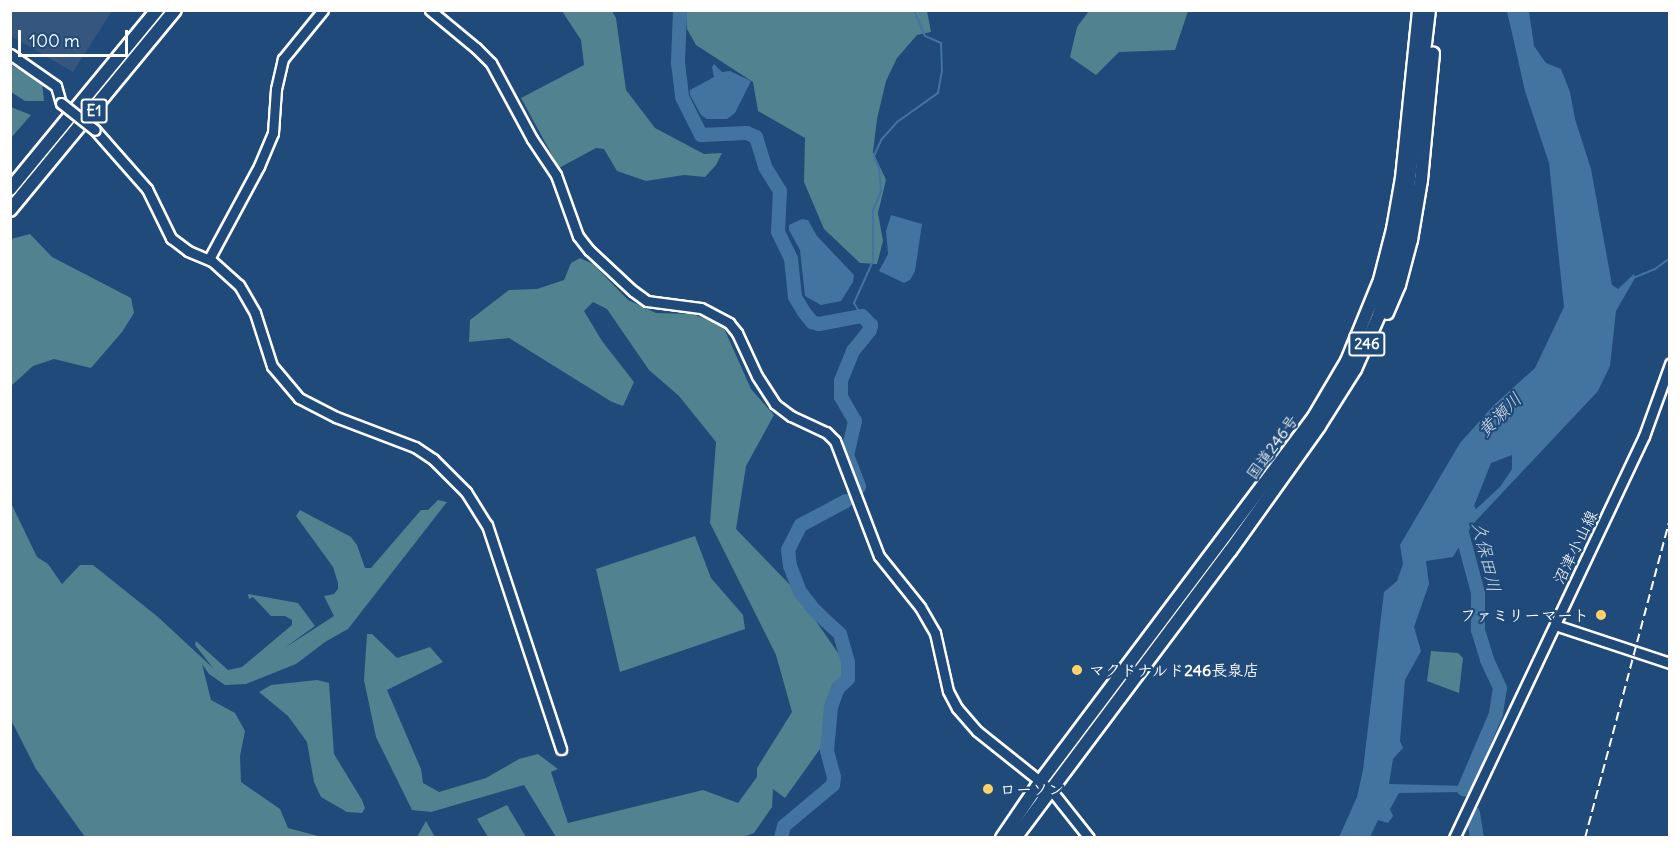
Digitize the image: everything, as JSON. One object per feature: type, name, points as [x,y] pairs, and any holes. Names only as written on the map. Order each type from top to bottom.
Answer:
[{"type":"highway","name":"E1","points":[[10,189],[157,10]]},
{"type":"highway","name":"E1","points":[[10,210],[175,10]]},
{"type":"highway","points":[[1365,321],[1386,228],[1397,152],[1410,10]]},
{"type":"highway","name":"国道246号","points":[[1016,837],[1230,551],[1319,426],[1355,369],[1379,315],[1403,231],[1415,102],[1419,10]]},
{"type":"highway","name":"国道246号","points":[[1002,837],[1040,782],[1314,417],[1347,361],[1380,280],[1393,229],[1429,10]]},
{"type":"highway","points":[[1355,369],[1366,362],[1399,285],[1411,240],[1421,180],[1437,10]]},
{"type":"street","points":[[209,259],[259,166],[273,133],[276,89],[283,59],[323,10]]},
{"type":"street","points":[[430,10],[476,48],[490,63],[532,139],[556,175],[578,236],[589,250],[633,291],[648,301],[701,308],[729,323],[737,333],[757,376],[775,404],[791,416],[826,432],[835,441],[879,556],[920,607],[935,633],[948,691],[957,708],[977,731],[1051,790],[1089,837]]},
{"type":"street","points":[[10,54],[56,86],[62,103],[95,130],[147,189],[171,238],[188,251],[209,259],[238,285],[249,300],[272,366],[299,398],[336,417],[414,447],[433,459],[466,492],[487,525],[561,749]]},
{"type":"street","name":"沼津小山線","points":[[1454,837],[1644,436],[1670,364]]},
{"type":"street","points":[[1555,625],[1670,663]]},
{"type":"shaded area","points":[[11,10],[112,11],[73,72],[11,36]]},
{"type":"green space","points":[[562,11],[612,11],[616,18],[626,90],[655,128],[704,154],[722,153],[716,165],[705,177],[684,175],[646,181],[617,171],[604,149],[596,148],[559,168],[521,98],[584,65],[581,40]]},
{"type":"green space","points":[[686,11],[927,11],[931,32],[917,35],[897,58],[886,81],[877,119],[873,152],[886,180],[878,213],[883,241],[877,264],[860,263],[824,229],[804,182],[805,138],[758,111],[753,82],[696,45],[687,29]]},
{"type":"green space","points":[[1089,11],[1188,11],[1175,50],[1119,52],[1096,75],[1070,57],[1077,27]]},
{"type":"green space","points":[[11,65],[42,82],[44,101],[25,101],[11,92]]},
{"type":"green space","points":[[10,107],[31,115],[11,138]]},
{"type":"green space","points":[[30,234],[52,257],[131,298],[134,313],[122,332],[91,368],[54,359],[33,366],[11,386],[11,239]]},
{"type":"green space","points":[[580,258],[593,264],[628,300],[656,313],[693,314],[723,326],[751,389],[774,415],[746,466],[736,529],[793,588],[845,663],[830,735],[785,798],[773,789],[772,807],[754,833],[743,837],[556,837],[524,785],[431,812],[412,810],[376,737],[364,680],[367,634],[372,634],[397,658],[430,647],[443,662],[387,690],[421,769],[423,783],[439,792],[486,778],[519,759],[538,754],[558,769],[551,772],[568,823],[703,790],[738,803],[757,777],[757,768],[792,712],[776,655],[710,523],[716,442],[679,396],[649,370],[607,309],[593,302],[584,311],[602,341],[634,382],[623,406],[612,402],[509,338],[469,342],[470,320],[509,290],[537,289],[564,280],[571,263]]},
{"type":"green space","points":[[438,500],[447,502],[348,629],[325,642],[296,664],[246,684],[225,685],[209,674],[202,664],[211,700],[235,713],[245,731],[240,756],[241,782],[280,809],[288,828],[322,837],[85,837],[36,769],[11,720],[11,503],[37,557],[48,564],[62,584],[80,565],[93,565],[158,617],[213,668],[195,645],[196,641],[228,670],[242,667],[292,625],[292,620],[285,616],[271,616],[253,597],[249,599],[248,594],[298,603],[315,626],[283,649],[334,616],[324,596],[334,594],[338,589],[333,567],[296,516],[300,510],[351,537],[357,545],[365,568],[371,568],[421,510],[428,510]]},
{"type":"green space","points":[[695,536],[711,578],[743,615],[745,629],[620,672],[596,569]]},
{"type":"green space","points":[[1431,651],[1458,653],[1463,658],[1459,693],[1427,681]]},
{"type":"green space","points":[[317,680],[329,683],[334,754],[362,800],[365,808],[362,813],[347,812],[321,797],[314,782],[307,742],[288,716],[259,692],[271,685]]},
{"type":"green space","points":[[507,805],[526,837],[488,837],[477,819]]},
{"type":"green space","points":[[426,821],[435,837],[417,837]]},
{"type":"water","name":"黄瀬川","points":[[1507,11],[1529,11],[1534,46],[1546,63],[1561,69],[1570,92],[1575,119],[1591,169],[1612,285],[1618,289],[1634,274],[1635,278],[1616,311],[1610,366],[1598,391],[1472,525],[1453,557],[1426,561],[1429,584],[1414,627],[1421,651],[1405,680],[1400,741],[1403,748],[1393,759],[1389,784],[1467,786],[1461,792],[1399,793],[1390,809],[1393,816],[1388,823],[1378,820],[1370,837],[1339,837],[1357,797],[1363,770],[1384,592],[1397,581],[1403,564],[1400,545],[1460,443],[1494,405],[1535,368],[1564,307],[1549,163],[1525,91]],"holes":[[[1512,455],[1512,469],[1500,487],[1476,509],[1474,506],[1491,463]]]},
{"type":"water","points":[[714,64],[722,72],[730,71],[751,81],[735,113],[727,119],[707,119],[701,115],[690,95],[690,90],[714,77],[712,67]]},
{"type":"water","points":[[891,215],[922,224],[915,271],[910,280],[904,283],[879,271],[888,254],[886,231]]},
{"type":"water","points":[[802,219],[808,220],[817,236],[854,275],[853,282],[841,301],[821,305],[805,296],[800,250],[789,230],[789,225]]},
{"type":"waterway","points":[[680,10],[678,63],[682,97],[701,135],[747,133],[756,137],[765,167],[780,191],[778,232],[791,259],[795,297],[804,312],[812,322],[819,324],[862,316],[871,325],[870,330],[853,351],[841,381],[841,397],[855,421],[847,455],[859,487]]},
{"type":"waterway","points":[[862,316],[854,303],[873,261],[873,210],[881,191],[879,168],[874,156],[881,140],[897,122],[938,93],[942,71],[941,43],[925,36],[914,10]]},
{"type":"waterway","points":[[1633,278],[1655,269],[1670,258]]},
{"type":"waterway","points":[[781,838],[784,826],[833,785],[834,777],[827,751],[831,707],[838,688],[848,679],[848,662],[840,634],[815,611],[800,592],[790,566],[788,550],[801,525],[846,501]]},
{"type":"waterway","name":"久保田川","points":[[1459,522],[1478,593],[1478,630],[1487,660],[1500,688],[1496,714],[1464,789]]},
{"type":"waterway","name":"久保田川","points":[[1473,813],[1477,838]]},
{"type":"railway","points":[[1585,838],[1670,518]]},
{"type":"place","name":"ファミリーマート","points":[[1601,615]]},
{"type":"place","name":"マクドナルド246長泉店","points":[[1077,670]]},
{"type":"place","name":"ローソン","points":[[988,789]]}]
